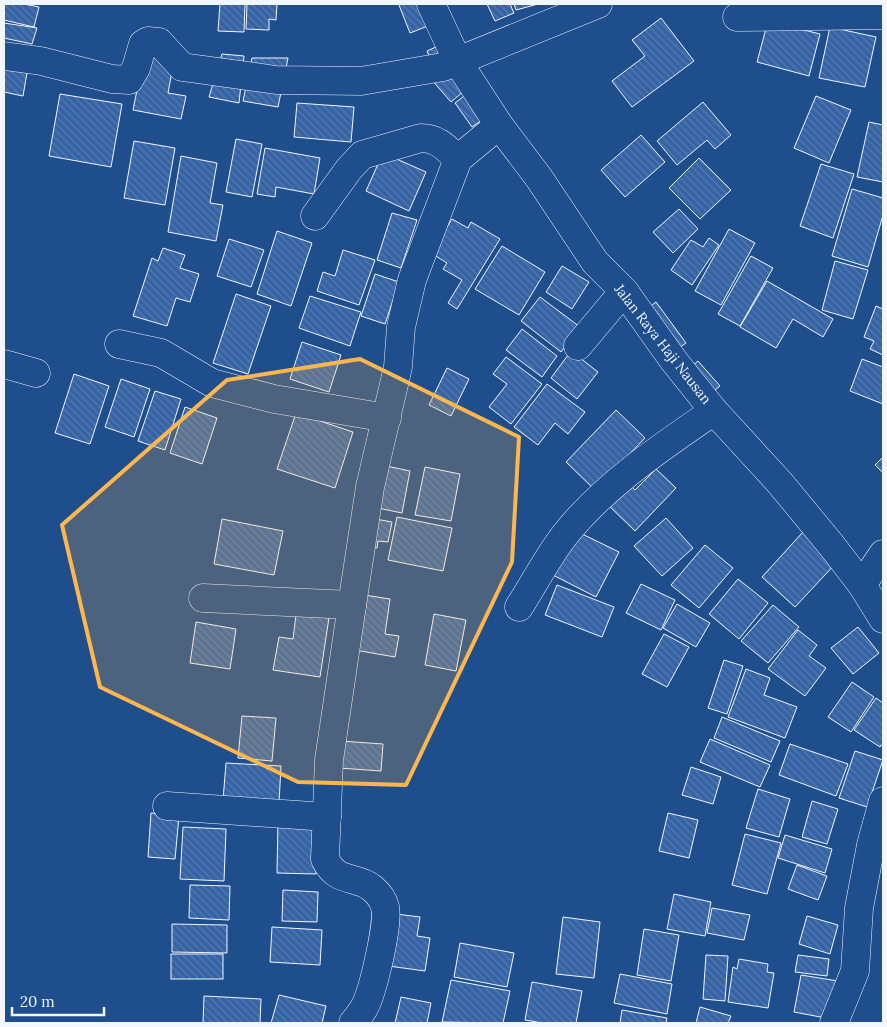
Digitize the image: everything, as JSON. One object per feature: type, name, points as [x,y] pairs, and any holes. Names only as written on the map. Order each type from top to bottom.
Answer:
[{"type":"street","name":"Jalan Raya Haji Nausan","points":[[431,4],[458,62],[499,125],[538,178],[595,262],[624,291],[674,361],[714,411],[780,483],[862,585],[883,620]]},
{"type":"street","points":[[4,56],[41,62],[120,80],[129,80],[132,77],[143,44],[148,40],[159,42],[182,67],[276,80],[361,81],[443,67],[598,4]]},
{"type":"street","points":[[734,18],[883,15]]},
{"type":"street","points":[[353,1023],[365,1007],[377,976],[386,909],[382,898],[371,887],[343,878],[330,869],[325,859],[326,817],[329,760],[370,487],[398,367],[401,327],[412,280],[465,153],[499,125]]},
{"type":"street","points":[[315,216],[348,169],[362,155],[420,138],[430,138],[439,141],[465,153]]},
{"type":"street","points":[[578,346],[624,291]]},
{"type":"street","points":[[119,344],[160,353],[212,382],[274,399],[387,418]]},
{"type":"street","points":[[4,364],[36,373]]},
{"type":"street","points":[[519,607],[565,536],[588,512],[647,458],[714,411]]},
{"type":"street","points":[[862,585],[883,554]]},
{"type":"street","points":[[203,598],[352,605]]},
{"type":"street","points":[[834,1023],[855,971],[859,908],[871,846],[883,802]]},
{"type":"street","points":[[167,806],[326,817]]},
{"type":"highlighted area","points":[[360,359],[519,437],[512,562],[406,785],[298,782],[100,687],[62,525],[227,380]]},
{"type":"building","points":[[4,4],[24,4],[39,7],[34,27],[4,20]]},
{"type":"building","points":[[220,4],[245,4],[244,32],[218,31]]},
{"type":"building","points":[[247,4],[277,4],[276,20],[269,19],[269,30],[246,29]]},
{"type":"building","points":[[431,4],[438,22],[410,33],[399,5]]},
{"type":"building","points":[[487,4],[510,4],[514,13],[495,21]]},
{"type":"building","points":[[514,4],[538,4],[516,10]]},
{"type":"building","points":[[661,18],[694,61],[632,107],[612,81],[645,56],[632,40]]},
{"type":"building","points":[[768,21],[820,34],[809,76],[757,62]]},
{"type":"building","points":[[4,23],[37,28],[32,44],[4,38]]},
{"type":"building","points":[[830,27],[876,37],[865,87],[819,78]]},
{"type":"building","points":[[449,41],[432,63],[427,51]]},
{"type":"building","points":[[145,50],[175,55],[168,93],[186,96],[181,119],[133,110]]},
{"type":"building","points":[[222,54],[244,56],[239,103],[209,97]]},
{"type":"building","points":[[252,58],[288,58],[278,107],[243,101]]},
{"type":"building","points":[[4,62],[28,67],[23,96],[4,92]]},
{"type":"building","points":[[449,62],[470,86],[451,102],[430,78]]},
{"type":"building","points":[[481,83],[500,108],[472,127],[455,103]]},
{"type":"building","points":[[60,94],[122,104],[111,167],[49,156]]},
{"type":"building","points":[[816,96],[851,110],[829,163],[794,148]]},
{"type":"building","points":[[703,102],[731,135],[715,149],[707,140],[677,165],[657,141]]},
{"type":"building","points":[[297,103],[354,107],[351,142],[294,137]]},
{"type":"building","points":[[869,122],[883,125],[883,182],[857,177]]},
{"type":"building","points":[[641,135],[665,162],[625,197],[601,170]]},
{"type":"building","points":[[236,139],[262,144],[252,197],[226,192]]},
{"type":"building","points":[[134,141],[175,148],[165,205],[124,198]]},
{"type":"building","points":[[265,148],[320,158],[314,194],[276,187],[275,197],[257,194]]},
{"type":"building","points":[[383,153],[426,172],[409,211],[366,191]]},
{"type":"building","points":[[181,156],[217,163],[210,203],[223,205],[216,241],[168,232]]},
{"type":"building","points":[[699,158],[731,190],[700,219],[669,188]]},
{"type":"building","points":[[821,164],[854,174],[833,238],[800,226]]},
{"type":"building","points":[[852,189],[883,198],[883,215],[868,267],[832,256]]},
{"type":"building","points":[[679,209],[698,229],[673,253],[653,232]]},
{"type":"building","points":[[392,213],[417,220],[401,268],[377,260]]},
{"type":"building","points":[[452,219],[468,228],[471,222],[500,239],[457,309],[448,303],[462,280],[443,269],[447,263],[431,253]]},
{"type":"building","points":[[729,229],[755,243],[721,305],[695,291]]},
{"type":"building","points":[[277,231],[312,243],[291,306],[257,294]]},
{"type":"building","points":[[709,238],[719,245],[692,285],[671,270],[691,240],[703,247]]},
{"type":"building","points":[[229,239],[264,250],[251,287],[217,276]]},
{"type":"building","points":[[502,246],[545,272],[519,315],[475,289]]},
{"type":"building","points":[[163,248],[185,255],[180,268],[199,274],[190,302],[176,298],[167,326],[133,316],[152,258],[158,261]]},
{"type":"building","points":[[343,250],[375,260],[359,305],[317,291],[323,272],[335,276]]},
{"type":"building","points":[[751,256],[773,268],[740,326],[718,314]]},
{"type":"building","points":[[835,261],[868,270],[853,319],[822,310]]},
{"type":"building","points":[[562,266],[589,282],[572,309],[546,292]]},
{"type":"building","points":[[375,274],[399,282],[385,324],[361,316]]},
{"type":"building","points":[[767,281],[833,319],[823,337],[793,319],[776,348],[740,327]]},
{"type":"building","points":[[236,294],[271,306],[248,374],[213,363]]},
{"type":"building","points":[[310,296],[361,312],[350,346],[299,328]]},
{"type":"building","points":[[540,297],[580,327],[561,352],[521,321]]},
{"type":"building","points":[[656,302],[686,343],[668,356],[638,316]]},
{"type":"building","points":[[876,306],[883,309],[883,355],[870,349],[874,341],[864,337]]},
{"type":"building","points":[[522,329],[557,356],[542,377],[506,350]]},
{"type":"building","points":[[302,342],[341,355],[329,392],[290,379]]},
{"type":"building","points":[[571,351],[598,372],[577,399],[551,378]]},
{"type":"building","points":[[506,357],[542,384],[511,424],[489,407],[507,384],[493,374]]},
{"type":"building","points":[[862,359],[883,367],[883,404],[850,391]]},
{"type":"building","points":[[698,361],[720,386],[694,407],[673,382]]},
{"type":"building","points":[[447,368],[469,379],[451,416],[429,405]]},
{"type":"building","points":[[74,374],[109,386],[90,444],[55,433]]},
{"type":"building","points":[[121,379],[150,389],[134,437],[105,427]]},
{"type":"building","points":[[547,384],[585,412],[568,434],[555,423],[538,445],[514,427]]},
{"type":"building","points":[[155,391],[181,399],[165,450],[138,441]]},
{"type":"building","points":[[185,407],[217,418],[202,464],[170,453]]},
{"type":"building","points":[[616,410],[645,438],[595,490],[566,462]]},
{"type":"building","points":[[296,413],[353,432],[335,488],[277,469]]},
{"type":"building","points":[[883,458],[883,473],[875,465]]},
{"type":"building","points":[[377,464],[410,471],[402,513],[368,506]]},
{"type":"building","points":[[425,467],[460,474],[451,521],[415,515]]},
{"type":"building","points":[[656,469],[676,488],[635,531],[604,501],[625,480],[635,490]]},
{"type":"building","points":[[397,517],[452,528],[443,571],[388,560]]},
{"type":"building","points":[[370,518],[392,522],[388,542],[378,541],[377,548],[365,546]]},
{"type":"building","points":[[666,518],[693,548],[662,576],[634,546]]},
{"type":"building","points":[[222,519],[283,531],[274,575],[214,564]]},
{"type":"building","points":[[574,530],[619,552],[596,597],[551,574]]},
{"type":"building","points":[[803,532],[837,562],[795,607],[762,577]]},
{"type":"building","points":[[705,545],[733,568],[699,608],[671,585]]},
{"type":"building","points":[[738,579],[768,603],[739,639],[709,614]]},
{"type":"building","points":[[641,584],[675,600],[661,630],[626,613]]},
{"type":"building","points":[[557,585],[614,607],[602,637],[545,615]]},
{"type":"building","points":[[358,594],[390,599],[385,634],[399,636],[395,657],[349,649]]},
{"type":"building","points":[[677,604],[710,623],[696,647],[663,628]]},
{"type":"building","points":[[773,605],[799,627],[768,663],[741,641]]},
{"type":"building","points":[[297,607],[330,611],[320,677],[273,670],[279,637],[293,639]]},
{"type":"building","points":[[434,614],[466,620],[456,671],[425,665]]},
{"type":"building","points":[[196,622],[236,629],[230,669],[190,663]]},
{"type":"building","points":[[858,627],[879,653],[853,674],[831,648]]},
{"type":"building","points":[[798,630],[817,645],[809,656],[826,668],[805,696],[768,669]]},
{"type":"building","points":[[664,634],[689,647],[667,687],[642,674]]},
{"type":"building","points":[[724,660],[743,666],[727,714],[708,708]]},
{"type":"building","points":[[746,669],[770,678],[764,695],[797,707],[785,738],[728,717]]},
{"type":"building","points":[[852,682],[874,697],[851,732],[828,717]]},
{"type":"building","points":[[876,698],[883,703],[883,743],[880,747],[854,730]]},
{"type":"building","points":[[242,716],[276,718],[272,761],[238,758]]},
{"type":"building","points":[[722,717],[780,741],[771,762],[714,738]]},
{"type":"building","points":[[710,739],[770,765],[760,787],[700,762]]},
{"type":"building","points":[[341,741],[383,744],[381,771],[339,768]]},
{"type":"building","points":[[790,744],[848,764],[836,796],[779,775]]},
{"type":"building","points":[[855,751],[883,760],[867,807],[839,798]]},
{"type":"building","points":[[226,763],[281,766],[279,803],[223,800]]},
{"type":"building","points":[[691,767],[721,777],[713,804],[682,795]]},
{"type":"building","points":[[758,789],[790,799],[779,837],[746,828]]},
{"type":"building","points":[[812,801],[838,809],[827,844],[802,837]]},
{"type":"building","points":[[151,813],[179,816],[175,859],[148,857]]},
{"type":"building","points":[[668,813],[698,820],[689,858],[659,851]]},
{"type":"building","points":[[278,821],[317,823],[316,874],[277,873]]},
{"type":"building","points":[[183,827],[226,829],[224,881],[180,879]]},
{"type":"building","points":[[745,834],[781,843],[767,894],[732,885]]},
{"type":"building","points":[[785,835],[832,849],[825,873],[778,858]]},
{"type":"building","points":[[797,865],[827,876],[818,900],[788,889]]},
{"type":"building","points":[[190,885],[230,886],[229,920],[189,918]]},
{"type":"building","points":[[283,890],[318,892],[317,922],[282,921]]},
{"type":"building","points":[[674,894],[711,902],[705,936],[667,929]]},
{"type":"building","points":[[712,908],[750,915],[744,940],[707,933]]},
{"type":"building","points":[[388,913],[420,917],[417,936],[430,938],[425,971],[381,965]]},
{"type":"building","points":[[807,916],[838,925],[830,954],[799,944]]},
{"type":"building","points":[[563,917],[600,922],[594,978],[556,974]]},
{"type":"building","points":[[172,924],[227,925],[227,953],[172,952]]},
{"type":"building","points":[[272,927],[322,930],[320,965],[270,962]]},
{"type":"building","points":[[644,929],[679,935],[671,981],[637,975]]},
{"type":"building","points":[[460,943],[514,953],[507,987],[454,977]]},
{"type":"building","points":[[171,954],[223,954],[223,979],[171,979]]},
{"type":"building","points":[[706,955],[728,956],[725,1001],[703,999]]},
{"type":"building","points":[[798,955],[829,959],[827,976],[795,972]]},
{"type":"building","points":[[739,959],[768,964],[767,972],[774,973],[768,1008],[728,1002],[733,967],[737,969]]},
{"type":"building","points":[[620,974],[672,984],[667,1014],[614,1003]]},
{"type":"building","points":[[801,975],[838,981],[831,1019],[794,1012]]},
{"type":"building","points":[[451,980],[510,991],[503,1023],[442,1022]]},
{"type":"building","points":[[532,982],[582,991],[576,1023],[543,1023],[525,1020]]},
{"type":"building","points":[[279,995],[326,1006],[322,1023],[271,1023]]},
{"type":"building","points":[[204,996],[261,999],[260,1023],[203,1023]]},
{"type":"building","points":[[401,997],[431,1003],[427,1023],[395,1023]]},
{"type":"building","points":[[700,1007],[731,1016],[728,1023],[696,1023]]},
{"type":"building","points":[[622,1010],[667,1018],[666,1023],[620,1023]]}]
